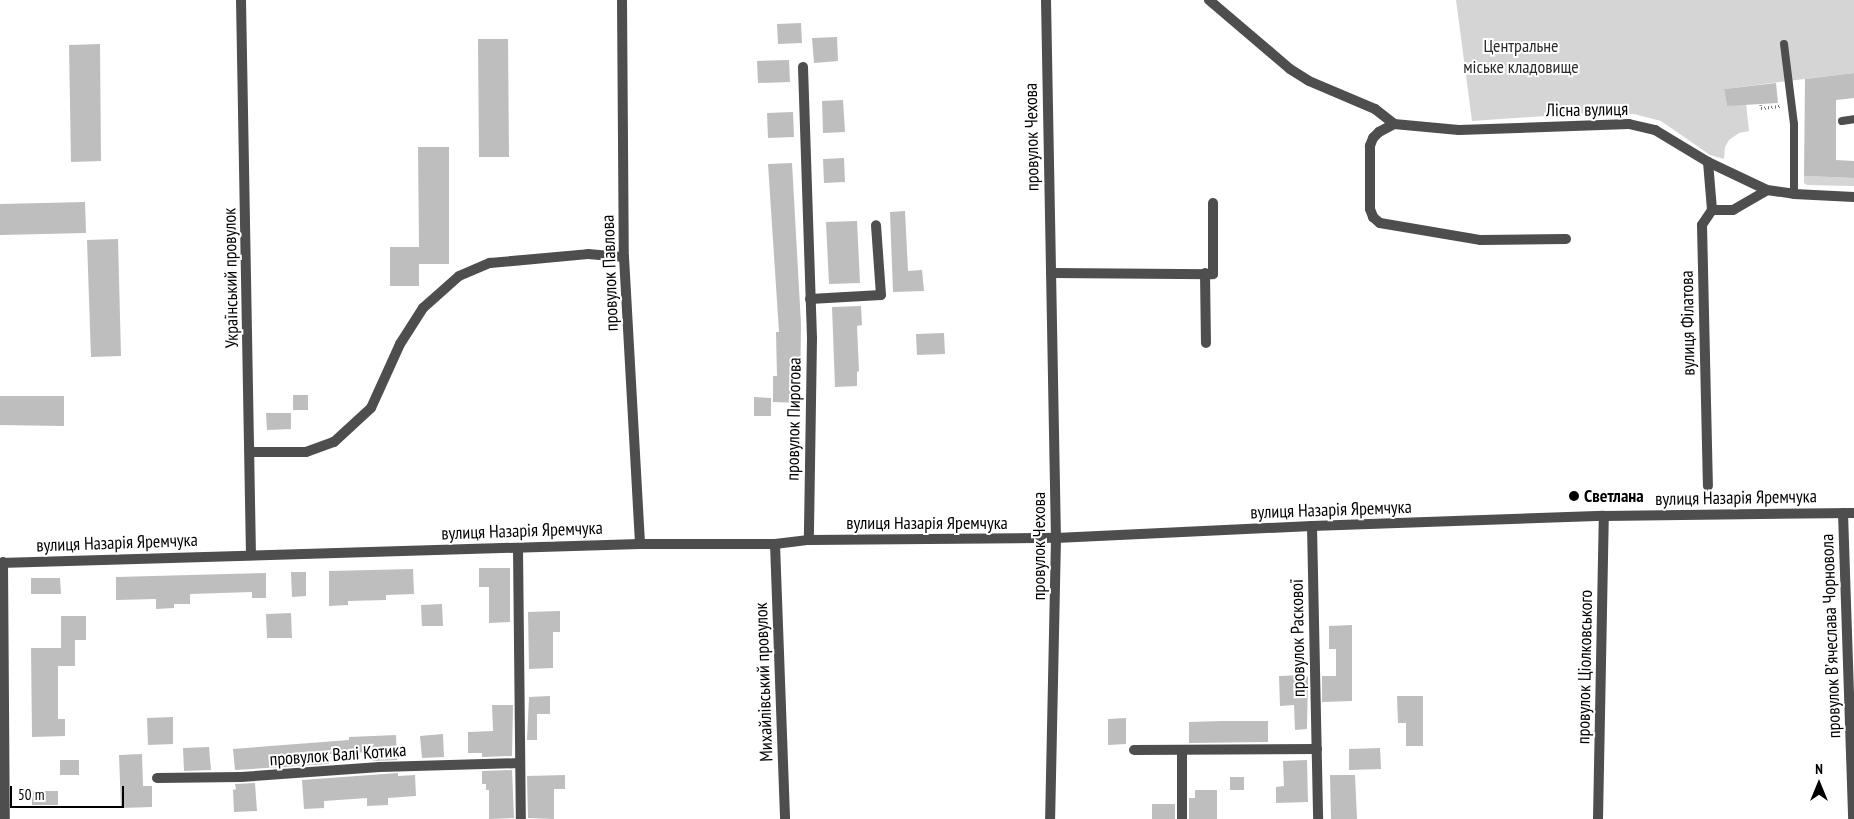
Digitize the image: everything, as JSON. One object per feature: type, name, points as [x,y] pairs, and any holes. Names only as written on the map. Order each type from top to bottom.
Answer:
[{"type":"street","name":"Український провулок","points":[[241,0],[251,452],[251,555]]},
{"type":"street","name":"провулок Павлова","points":[[622,0],[624,257],[640,544]]},
{"type":"street","name":"провулок Чехова","points":[[1046,0],[1056,538],[1050,819]]},
{"type":"street","points":[[1209,0],[1290,69],[1308,81],[1375,109],[1394,124],[1379,132],[1373,138],[1370,146],[1370,209],[1373,217],[1380,223],[1480,240],[1566,240]]},
{"type":"street","name":"провулок Пирогова","points":[[803,67],[810,299],[809,540]]},
{"type":"street","name":"Лісна вулиця","points":[[1394,124],[1459,130],[1629,124],[1655,130],[1708,162],[1767,190],[1794,194],[1854,197]]},
{"type":"street","name":"вулиця Філатова","points":[[1708,162],[1712,210],[1702,225],[1708,486]]},
{"type":"street","points":[[1712,210],[1733,210],[1767,190]]},
{"type":"street","points":[[1051,273],[1213,274],[1213,203]]},
{"type":"street","points":[[810,299],[881,295],[876,225]]},
{"type":"street","points":[[251,452],[306,452],[334,442],[370,408],[400,344],[423,308],[459,276],[490,263],[588,254],[624,257]]},
{"type":"street","points":[[1205,274],[1206,342]]},
{"type":"street","name":"вулиця Назарія Яремчука","points":[[1,562],[640,544],[775,544],[809,540],[1056,538],[1312,526],[1604,516],[1849,513]]},
{"type":"street","name":"провулок Вʼячеслава Чорновола","points":[[1849,513],[1853,819]]},
{"type":"street","name":"провулок Ціолковського","points":[[1598,819],[1604,516]]},
{"type":"street","name":"провулок Раскової","points":[[1312,526],[1318,819]]},
{"type":"street","name":"Михайлівський провулок","points":[[775,544],[785,819]]},
{"type":"street","points":[[518,548],[521,819]]},
{"type":"street","points":[[1,562],[5,819]]},
{"type":"street","points":[[1134,750],[1317,749]]},
{"type":"street","points":[[1182,750],[1182,819]]},
{"type":"street","name":"провулок Валі Котика","points":[[157,778],[241,777],[380,767],[520,763]]},
{"type":"lane","points":[[1784,44],[1792,105],[1794,194]]},
{"type":"lane","points":[[1842,120],[1854,119]]},
{"type":"path","points":[[1761,105],[1761,108],[1792,105]]},
{"type":"green space","name":"Центральне міське кладовище","points":[[1456,0],[1854,0],[1854,73],[1724,89],[1727,106],[1746,103],[1749,131],[1739,133],[1729,140],[1725,147],[1724,159],[1710,155],[1661,121],[1634,114],[1606,112],[1472,121]]},
{"type":"green space","points":[[1804,176],[1854,178],[1854,186],[1807,185],[1804,183]]},
{"type":"building","points":[[801,23],[802,43],[778,44],[777,24]]},
{"type":"building","points":[[837,37],[838,61],[814,63],[812,38]]},
{"type":"building","points":[[478,39],[508,39],[509,157],[479,157]]},
{"type":"building","points":[[100,44],[101,161],[71,162],[69,45]]},
{"type":"building","points":[[789,60],[790,82],[758,83],[757,61]]},
{"type":"building","points":[[1854,73],[1854,98],[1836,100],[1836,160],[1854,161],[1854,178],[1804,176],[1805,79]]},
{"type":"building","points":[[1776,83],[1778,103],[1727,106],[1724,89]]},
{"type":"building","points":[[843,100],[845,132],[823,133],[822,101]]},
{"type":"building","points":[[793,112],[794,137],[768,138],[767,113]]},
{"type":"building","points":[[418,147],[449,147],[449,264],[419,264],[419,286],[390,286],[390,247],[419,247]]},
{"type":"building","points":[[844,158],[845,182],[824,183],[823,159]]},
{"type":"building","points":[[792,163],[801,324],[800,403],[773,402],[773,376],[777,376],[776,332],[779,332],[768,164]]},
{"type":"building","points":[[85,202],[86,233],[0,235],[0,204]]},
{"type":"building","points":[[905,211],[908,271],[922,270],[924,291],[893,292],[890,212]]},
{"type":"building","points":[[857,221],[860,283],[829,284],[826,222]]},
{"type":"building","points":[[118,239],[121,356],[91,357],[87,240]]},
{"type":"building","points":[[861,306],[862,325],[857,326],[859,371],[857,372],[857,386],[835,387],[832,307]]},
{"type":"building","points":[[944,333],[945,354],[917,355],[916,334]]},
{"type":"building","points":[[293,395],[308,395],[308,410],[293,410]]},
{"type":"building","points":[[0,396],[64,396],[64,426],[0,425]]},
{"type":"building","points":[[754,397],[771,398],[771,416],[754,416]]},
{"type":"building","points":[[266,413],[291,413],[291,429],[267,430]]},
{"type":"building","points":[[479,568],[510,568],[510,622],[489,623],[489,587],[479,587]]},
{"type":"building","points":[[413,569],[414,594],[386,595],[386,600],[348,601],[348,605],[329,606],[329,571]]},
{"type":"building","points":[[291,572],[306,572],[306,596],[292,597]]},
{"type":"building","points":[[266,573],[266,598],[252,598],[252,592],[190,594],[190,604],[174,604],[174,608],[156,609],[156,599],[116,600],[116,577]]},
{"type":"building","points":[[31,578],[60,578],[61,594],[31,594]]},
{"type":"building","points":[[442,604],[443,626],[422,626],[421,605]]},
{"type":"building","points":[[560,611],[560,632],[553,632],[553,668],[529,669],[528,612]]},
{"type":"building","points":[[291,613],[292,638],[267,638],[266,614]]},
{"type":"building","points":[[61,616],[86,616],[86,640],[75,640],[75,666],[58,666],[58,719],[65,719],[65,736],[32,737],[31,648],[61,648]]},
{"type":"building","points":[[1352,625],[1352,701],[1322,702],[1322,676],[1336,676],[1336,649],[1329,649],[1329,626]]},
{"type":"building","points":[[1305,675],[1308,677],[1307,729],[1295,730],[1294,705],[1280,706],[1279,676]]},
{"type":"building","points":[[550,696],[550,714],[537,714],[537,740],[527,740],[529,697]]},
{"type":"building","points":[[1397,696],[1423,696],[1423,746],[1406,746],[1406,723],[1398,723]]},
{"type":"building","points":[[492,705],[513,705],[512,756],[482,757],[482,753],[468,753],[468,732],[493,731]]},
{"type":"building","points":[[173,717],[173,744],[148,745],[147,718]]},
{"type":"building","points":[[1126,718],[1126,744],[1108,745],[1108,719]]},
{"type":"building","points":[[1268,721],[1268,742],[1189,743],[1189,722]]},
{"type":"building","points":[[443,734],[444,757],[422,758],[420,736]]},
{"type":"building","points":[[396,735],[397,760],[373,761],[372,752],[328,754],[329,764],[235,770],[233,749],[349,740],[349,737]]},
{"type":"building","points":[[209,747],[211,770],[184,771],[183,748]]},
{"type":"building","points":[[1380,748],[1381,769],[1349,770],[1349,749]]},
{"type":"building","points":[[142,754],[143,786],[152,786],[152,807],[121,808],[119,755]]},
{"type":"building","points":[[60,760],[79,760],[79,775],[60,775]]},
{"type":"building","points":[[1307,760],[1308,802],[1276,803],[1276,787],[1284,786],[1283,761]]},
{"type":"building","points":[[512,770],[514,818],[489,819],[489,790],[486,790],[486,784],[482,784],[482,771]]},
{"type":"building","points":[[398,773],[398,776],[415,775],[416,796],[388,798],[388,805],[367,806],[367,798],[324,801],[324,808],[304,809],[302,780]]},
{"type":"building","points":[[565,775],[565,789],[554,789],[554,819],[528,818],[527,776]]},
{"type":"building","points":[[1330,775],[1355,775],[1357,819],[1331,819]]},
{"type":"building","points":[[1230,777],[1244,777],[1244,790],[1230,790]]},
{"type":"building","points":[[255,783],[257,811],[234,812],[233,790],[236,789],[235,784]]},
{"type":"building","points":[[1195,790],[1217,790],[1217,819],[1189,819],[1189,798],[1195,798]]},
{"type":"building","points":[[32,791],[58,791],[58,805],[32,805]]},
{"type":"building","points":[[1152,804],[1175,804],[1175,819],[1152,819]]},
{"type":"place","name":"Светлана","points":[[1574,496]]}]
